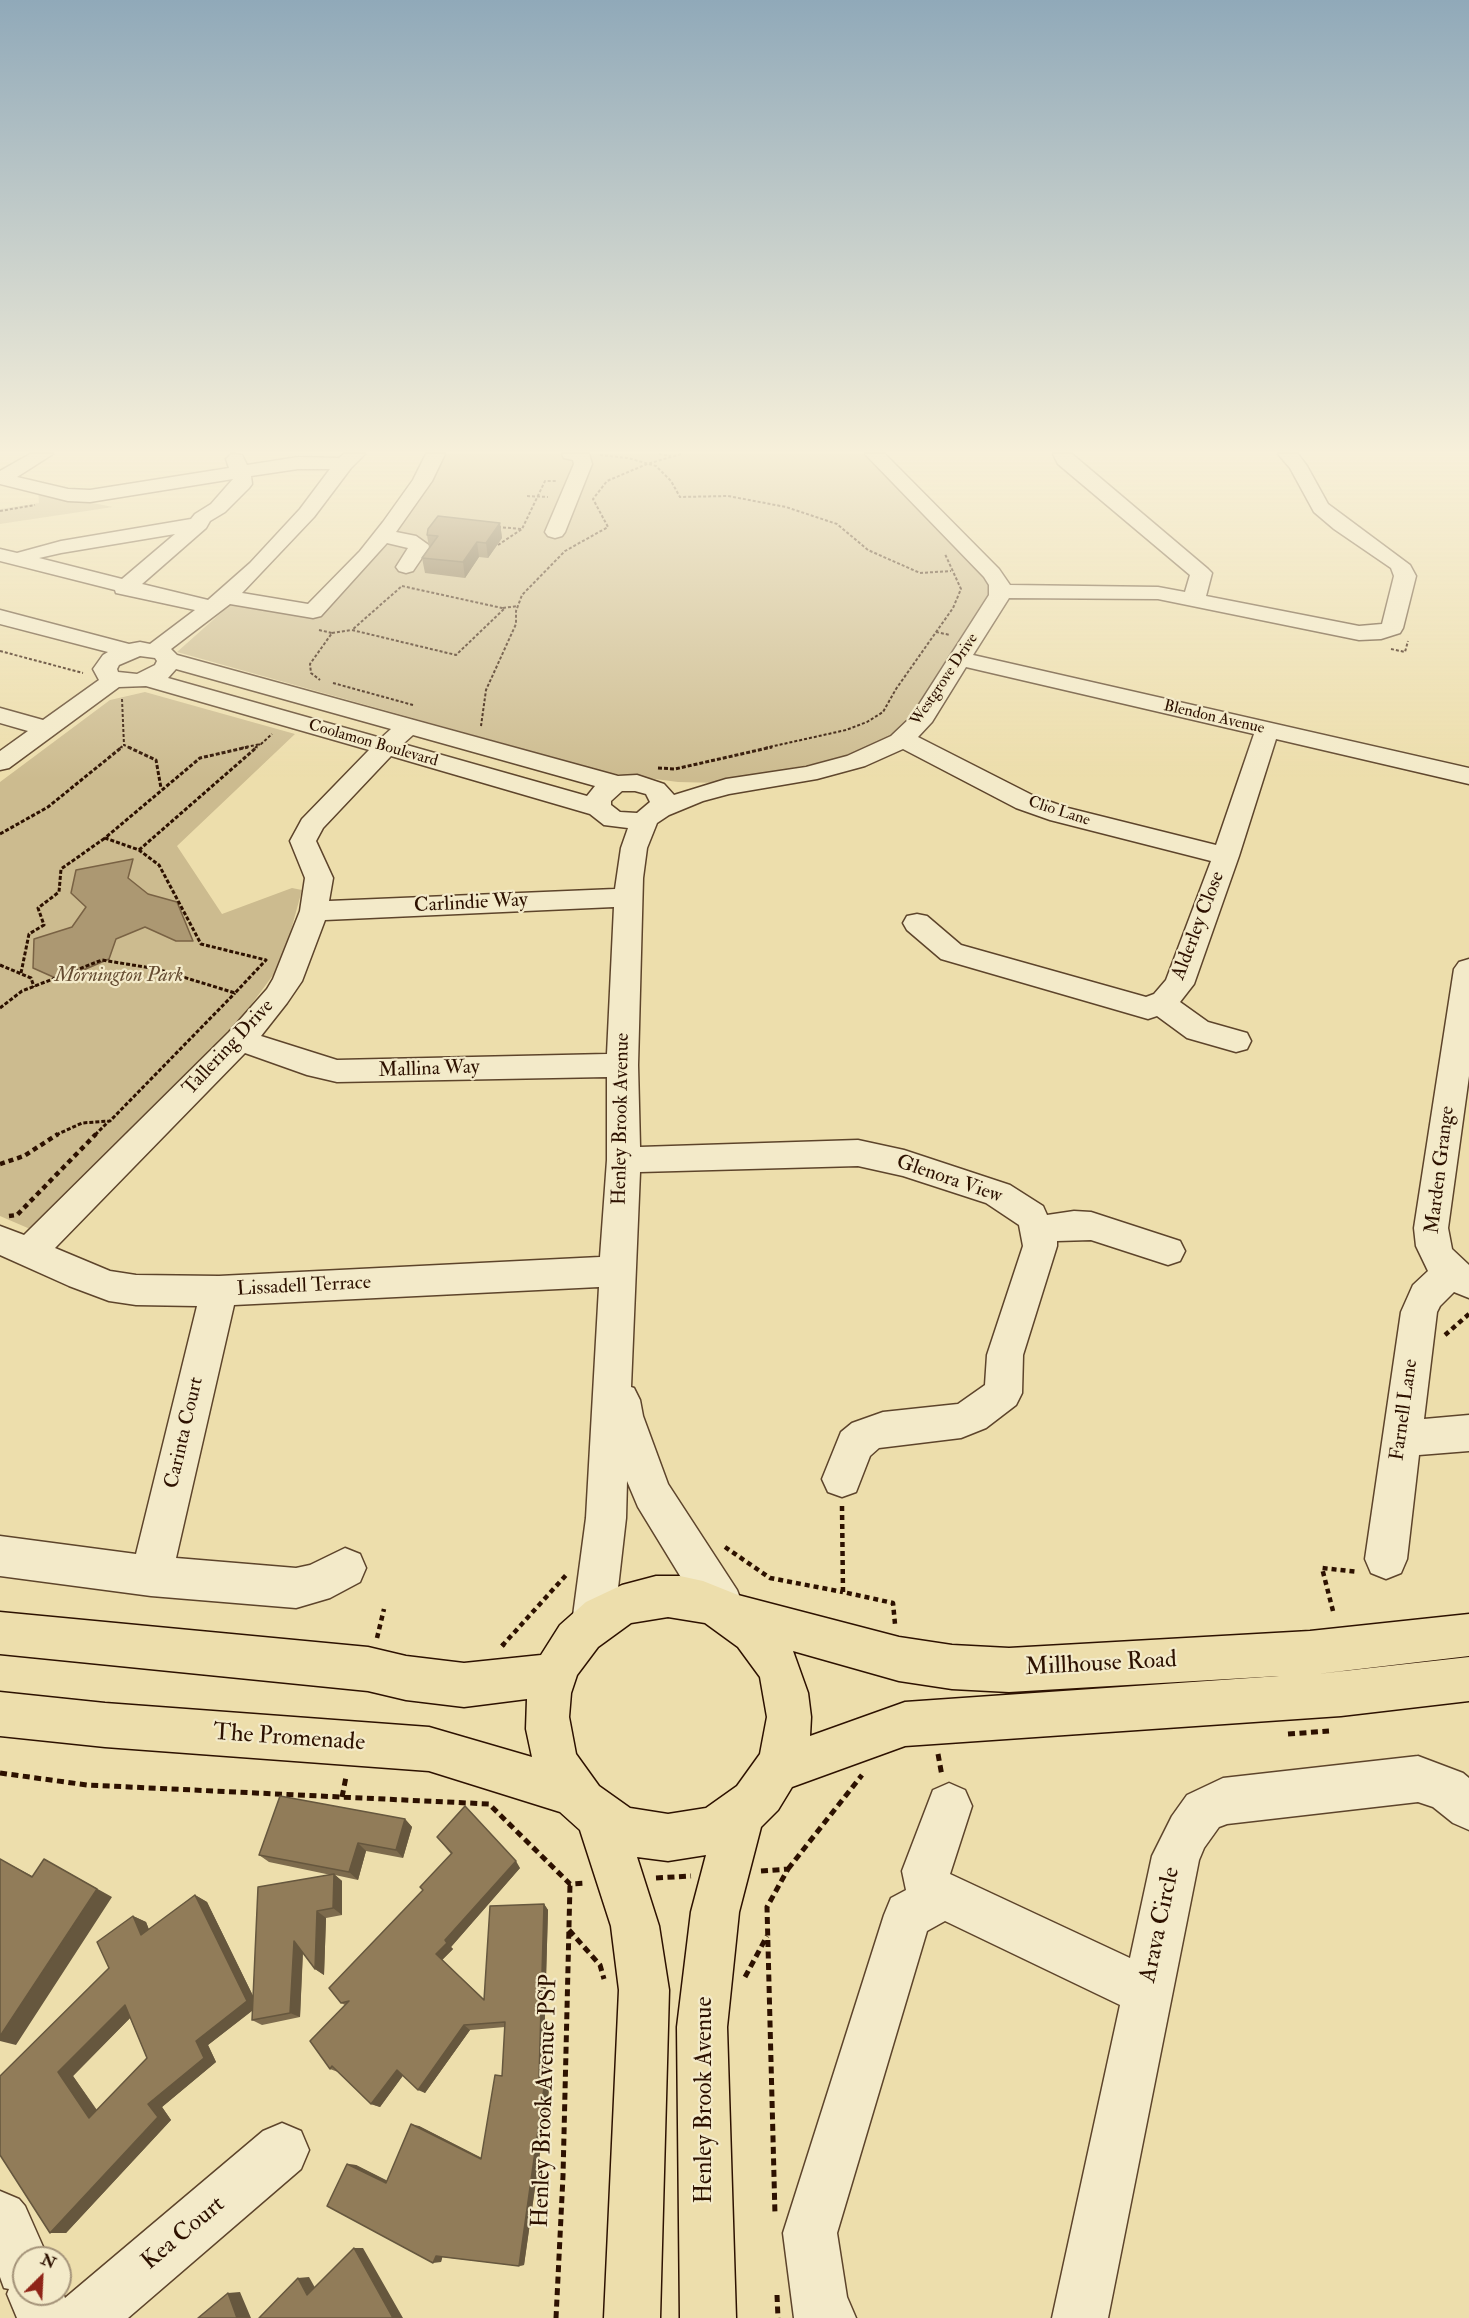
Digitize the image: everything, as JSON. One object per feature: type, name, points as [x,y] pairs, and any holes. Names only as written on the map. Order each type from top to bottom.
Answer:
[{"type":"main road","name":"Millhouse Road","points":[[586,1807],[554,1757],[549,1716],[556,1676],[565,1656],[593,1623],[622,1604],[655,1594],[689,1594],[730,1610],[899,1659],[952,1667],[1009,1670],[1310,1653],[1469,1635]]},
{"type":"main road","points":[[730,1610],[762,1638],[779,1667],[787,1701],[785,1736],[774,1771],[741,1813]]},
{"type":"main road","points":[[0,1633],[368,1670],[406,1678],[464,1685],[556,1676]]},
{"type":"main road","name":"Millhouse Road","points":[[774,1771],[905,1724],[1341,1694],[1469,1679]]},
{"type":"main road","name":"The Promenade","points":[[0,1714],[105,1725],[429,1749],[506,1770],[586,1807],[633,1836],[670,1840],[707,1833],[741,1813]]},
{"type":"main road","points":[[586,1807],[621,1881],[635,1926],[644,1990],[632,2318]]},
{"type":"main road","name":"Henley Brook Avenue","points":[[708,2318],[702,2027],[715,1912],[741,1813]]},
{"type":"street","points":[[25,562],[124,588],[219,602],[313,611],[358,562]]},
{"type":"street","points":[[124,588],[154,562]]},
{"type":"street","points":[[147,679],[161,673],[162,655],[258,562]]},
{"type":"street","points":[[406,567],[409,562]]},
{"type":"street","points":[[981,562],[1000,585],[1000,591],[1158,593],[1359,633],[1381,632],[1392,628],[1406,576],[1396,562]]},
{"type":"street","points":[[1188,562],[1201,573],[1194,600]]},
{"type":"street","name":"Westgrove Drive","points":[[654,796],[808,774],[856,761],[903,739],[920,722],[1000,595],[1000,591]]},
{"type":"street","points":[[0,617],[129,651]]},
{"type":"street","points":[[0,763],[46,729],[103,676],[111,660],[129,651]]},
{"type":"street","name":"Coolamon Boulevard","points":[[103,676],[129,682],[147,679],[635,821],[654,796],[637,783],[617,784],[413,716],[162,655],[129,651]]},
{"type":"street","name":"Blendon Avenue","points":[[960,659],[1469,776]]},
{"type":"street","points":[[0,715],[46,729]]},
{"type":"street","name":"Tallering Drive","points":[[10,1237],[240,1040],[264,1015],[287,981],[315,911],[319,878],[303,841],[311,825],[413,716]]},
{"type":"street","name":"Alderley Close","points":[[917,922],[951,952],[1148,1008],[1160,1003],[1179,984],[1226,856],[1267,730]]},
{"type":"street","name":"Clio Lane","points":[[903,739],[1025,802],[1059,814],[1226,856]]},
{"type":"street","points":[[606,813],[598,801],[601,794],[617,784]]},
{"type":"street","name":"Henley Brook Avenue","points":[[593,1623],[606,1518],[624,1160],[622,1065],[628,887],[634,848],[654,796]]},
{"type":"street","name":"Henley Brook Avenue","points":[[606,813],[628,887]]},
{"type":"street","name":"Carlindie Way","points":[[315,911],[628,887]]},
{"type":"street","name":"Marden Grange","points":[[1460,1277],[1439,1259],[1433,1246],[1431,1228],[1469,969]]},
{"type":"street","points":[[1160,1003],[1198,1030],[1236,1041]]},
{"type":"street","name":"Mallina Way","points":[[240,1040],[318,1067],[337,1071],[622,1065]]},
{"type":"street","name":"Glenora View","points":[[624,1160],[836,1152],[858,1154],[904,1163],[999,1194],[1031,1216],[1038,1230]]},
{"type":"street","points":[[842,1479],[855,1445],[866,1435],[883,1429],[962,1421],[1003,1393],[1005,1355],[1040,1246],[1038,1230],[1074,1225],[1091,1226],[1168,1251]]},
{"type":"street","name":"Lissadell Terrace","points":[[10,1237],[109,1286],[136,1290],[219,1291],[617,1271]]},
{"type":"street","name":"Farnell Lane","points":[[1386,1559],[1419,1312],[1426,1296],[1460,1277]]},
{"type":"street","name":"Carinta Court","points":[[151,1575],[219,1291]]},
{"type":"street","name":"Henley Brook Avenue","points":[[614,1360],[624,1416],[652,1494],[730,1610]]},
{"type":"street","points":[[1401,1439],[1469,1433]]},
{"type":"street","points":[[0,1556],[151,1575],[296,1588],[315,1584],[345,1568]]},
{"type":"street","name":"Arava Circle","points":[[1080,2318],[1176,1856],[1188,1832],[1203,1811],[1223,1801],[1418,1779],[1447,1789],[1469,1807]]},
{"type":"street","points":[[932,1902],[926,1871],[949,1806]]},
{"type":"street","points":[[828,2318],[821,2314],[810,2233],[908,1915],[944,1895],[1147,1992]]},
{"type":"street","name":"Kea Court","points":[[85,2318],[282,2150]]},
{"type":"street","points":[[0,2218],[6,2225],[15,2246]]},
{"type":"path","points":[[480,728],[486,690],[516,624],[522,595],[554,562]]},
{"type":"path","points":[[654,796],[675,769],[791,743],[867,722],[883,712],[896,689],[954,608],[961,589],[951,571],[920,573],[896,562]]},
{"type":"path","points":[[353,630],[402,586],[502,608],[518,606]]},
{"type":"path","points":[[329,594],[346,597],[318,631],[332,633],[353,630],[456,655],[502,608]]},
{"type":"path","points":[[332,633],[310,664],[314,677],[413,716]]},
{"type":"path","points":[[0,651],[103,676],[124,745],[156,760],[161,788]]},
{"type":"path","points":[[139,850],[275,732],[264,729]]},
{"type":"path","points":[[21,973],[28,934],[44,925],[38,908],[59,892],[61,869],[92,849],[161,788],[200,758],[261,744]]},
{"type":"path","points":[[0,834],[48,807],[124,745]]},
{"type":"path","points":[[10,1237],[17,1215],[266,960],[201,944],[159,865],[139,850],[105,838]]},
{"type":"path","points":[[0,1008],[22,991],[102,960],[157,969],[235,993]]},
{"type":"path","points":[[0,965],[31,978],[34,987]]},
{"type":"path","points":[[0,1164],[24,1156],[66,1129],[82,1123],[110,1121]]},
{"type":"path","points":[[842,1479],[843,1592],[893,1603],[899,1659]]},
{"type":"path","points":[[905,1724],[915,1751],[949,1749]]},
{"type":"path","points":[[1277,1734],[1334,1730]]},
{"type":"path","points":[[775,2222],[767,1907],[788,1869],[864,1771]]},
{"type":"path","points":[[0,1773],[87,1785],[489,1804],[570,1884],[788,1869]]},
{"type":"path","name":"Henley Brook Avenue PSP","points":[[556,2318],[563,2176],[570,1884]]},
{"type":"path","points":[[777,2282],[778,2318]]},
{"type":"green space","points":[[357,562],[975,562],[984,571],[994,595],[915,715],[895,736],[837,759],[720,783],[678,782],[609,773],[177,652],[232,603],[313,617]]},
{"type":"green space","name":"Mornington Park","points":[[145,692],[295,734],[177,846],[222,914],[292,888],[302,890],[282,963],[231,1032],[37,1232],[0,1216],[0,782],[110,700]]},
{"type":"shaded area","points":[[133,859],[128,878],[148,894],[177,902],[193,941],[176,941],[145,927],[116,939],[109,959],[60,980],[33,968],[34,939],[72,927],[86,907],[71,893],[76,870]]},
{"type":"building","points":[[280,1796],[405,1819],[396,1850],[358,1843],[349,1872],[259,1855]]},
{"type":"building","points":[[465,1806],[516,1861],[445,1940],[447,1943],[436,1954],[484,2000],[490,1906],[544,1904],[539,2079],[545,2080],[519,2266],[436,2256],[433,2263],[327,2206],[347,2164],[386,2183],[411,2124],[481,2159],[495,2075],[502,2076],[505,2022],[464,2025],[418,2090],[397,2070],[371,2104],[332,2066],[330,2069],[310,2041],[349,2001],[341,2003],[329,1988],[423,1890],[420,1887],[452,1853],[437,1837]]},
{"type":"building","points":[[0,1859],[32,1877],[44,1859],[97,1889],[0,2036]]},
{"type":"building","points":[[334,1874],[333,1908],[317,1911],[315,1969],[294,1941],[290,2013],[252,2020],[258,1887]]},
{"type":"building","points":[[195,1895],[247,2001],[196,2041],[204,2058],[148,2104],[158,2117],[50,2233],[0,2155],[0,2076],[109,1968],[97,1942],[133,1916],[141,1935]],"holes":[[[125,2005],[147,2058],[89,2118],[58,2072]]]},
{"type":"building","points":[[354,2248],[393,2318],[259,2318],[298,2278],[307,2295]]},
{"type":"building","points":[[228,2293],[237,2318],[198,2318]]}]
